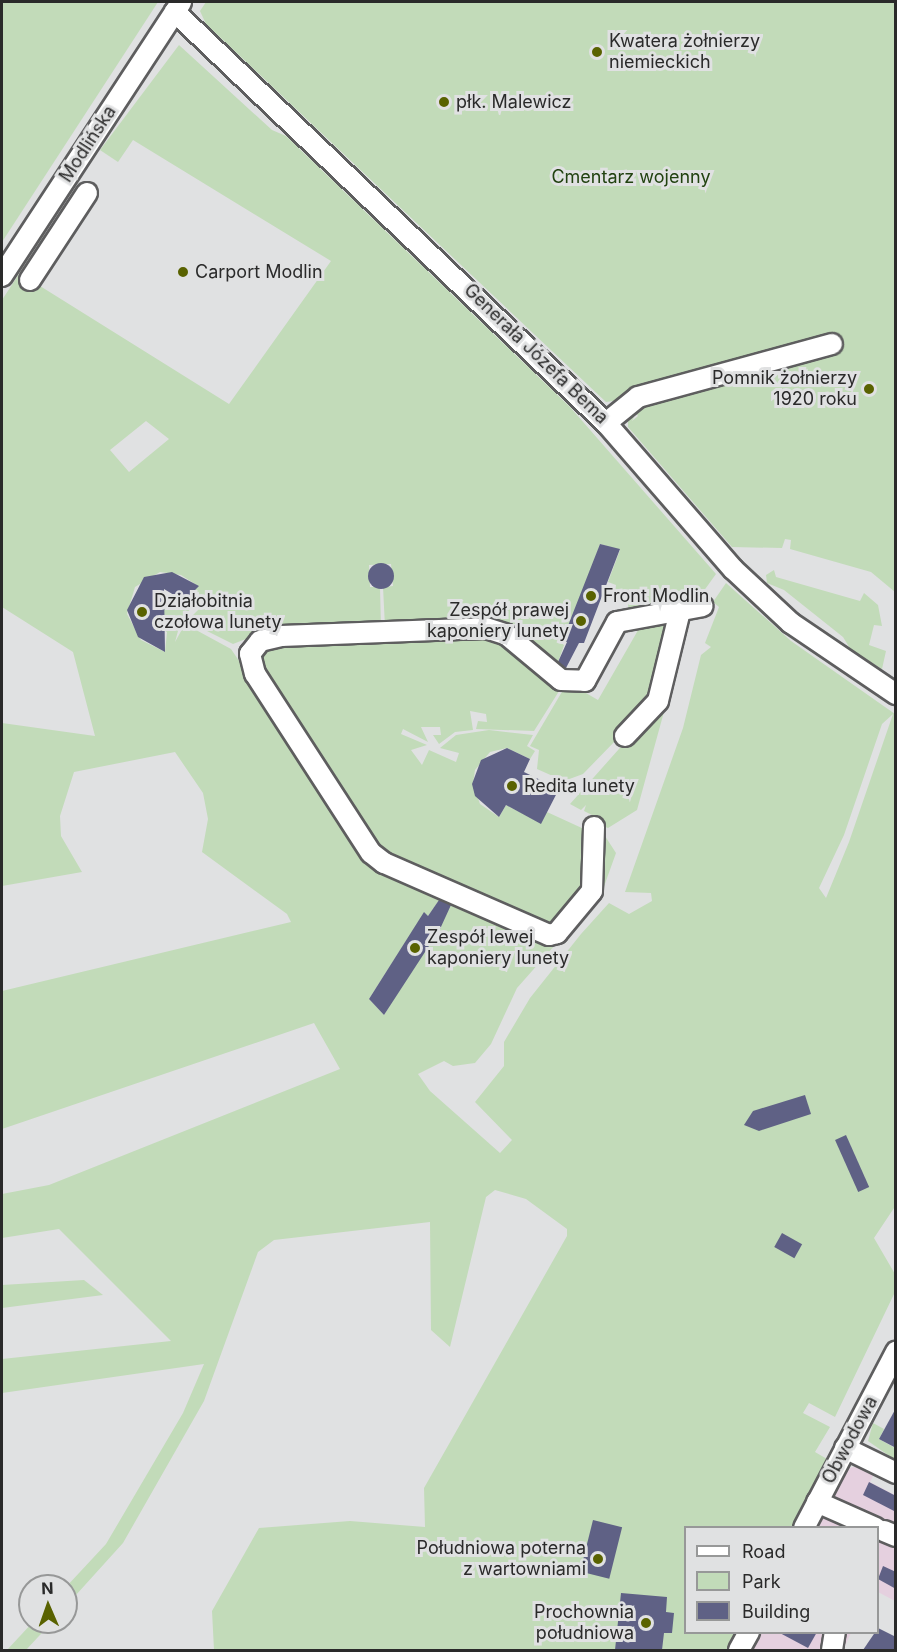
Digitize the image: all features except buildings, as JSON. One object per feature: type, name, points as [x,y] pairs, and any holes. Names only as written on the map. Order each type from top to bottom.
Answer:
[{"type":"street","name":"Modlińska","points":[[2,276],[178,7]]},
{"type":"street","name":"Generała Józefa Bema","points":[[178,7],[606,423],[732,569],[792,622],[896,694]]},
{"type":"street","points":[[30,280],[87,193]]},
{"type":"street","points":[[606,423],[638,397],[832,344]]},
{"type":"street","points":[[594,827],[592,891],[557,933],[549,935],[384,862],[371,853],[255,674],[250,654],[260,640],[281,636],[486,628],[507,635],[561,680],[585,681],[617,622],[681,607],[703,606]]},
{"type":"street","points":[[625,736],[658,701],[681,607]]},
{"type":"street","name":"Obwodowa","points":[[805,1526],[896,1352]]},
{"type":"street","points":[[845,1448],[896,1473]]},
{"type":"street","points":[[817,1502],[867,1526]]},
{"type":"street","points":[[739,1650],[748,1634]]},
{"type":"street","points":[[832,1650],[835,1634]]},
{"type":"shaded area","points":[[862,1465],[876,1470],[870,1482],[895,1495],[895,1601],[879,1593],[879,1526],[813,1526],[845,1469]]},
{"type":"shaded area","points":[[754,1634],[851,1634],[843,1650],[745,1650]]},
{"type":"green space","points":[[2,2],[158,2],[2,242]]},
{"type":"green space","name":"Cmentarz wojenny","points":[[206,2],[895,2],[895,592],[871,572],[790,549],[791,540],[785,539],[782,548],[732,547],[628,427],[628,417],[635,415],[632,421],[638,416],[627,399],[606,402],[206,24],[200,11]]},
{"type":"green space","points":[[179,45],[272,130],[286,136],[570,407],[716,574],[698,599],[629,611],[627,598],[614,593],[616,585],[608,582],[620,550],[600,544],[557,665],[508,632],[385,627],[383,587],[393,586],[391,564],[369,565],[370,587],[380,587],[381,627],[261,633],[233,644],[187,621],[202,606],[197,601],[181,620],[175,642],[185,624],[231,649],[376,865],[546,938],[579,914],[596,835],[605,836],[616,853],[602,892],[517,988],[491,1044],[475,1063],[453,1066],[444,1061],[418,1074],[430,1091],[500,1153],[512,1140],[475,1102],[504,1066],[504,1042],[530,998],[609,903],[629,914],[652,901],[651,893],[625,892],[683,728],[701,655],[711,647],[705,643],[719,607],[713,602],[726,583],[791,641],[895,714],[896,1205],[874,1238],[895,1274],[895,1292],[835,1417],[809,1403],[803,1413],[830,1427],[815,1452],[827,1459],[794,1526],[684,1526],[684,1634],[740,1634],[730,1650],[214,1650],[212,1611],[259,1528],[350,1521],[425,1527],[424,1488],[567,1236],[567,1229],[526,1199],[495,1190],[486,1197],[450,1347],[431,1330],[430,1222],[274,1240],[258,1252],[204,1401],[123,1543],[78,1593],[78,1574],[106,1544],[183,1413],[204,1364],[2,1393],[2,1359],[171,1341],[59,1229],[2,1238],[2,1194],[49,1185],[340,1069],[314,1023],[2,1129],[2,991],[291,922],[287,914],[202,852],[208,819],[203,793],[175,752],[74,772],[60,816],[61,836],[82,872],[2,886],[2,723],[95,736],[73,652],[2,607],[2,300],[45,234],[50,237],[24,276],[229,404],[331,261],[133,140],[118,162],[100,150]],"holes":[[[146,421],[169,439],[129,472],[110,450]],[[160,572],[181,575],[198,586],[184,601],[165,595],[166,604],[153,624],[167,632],[165,652],[141,640],[127,614],[135,587]],[[893,714],[849,842],[826,898],[819,888],[844,835],[882,724]],[[442,896],[453,902],[384,1015],[369,999],[424,913],[428,916]]]},
{"type":"green space","points":[[774,570],[776,577],[860,601],[864,593],[878,605],[882,626],[874,625],[869,645],[886,651],[882,669],[851,650],[843,637],[784,590],[767,583],[766,575]]},
{"type":"green space","points":[[692,610],[637,810],[608,828],[591,821],[594,816],[584,811],[586,805],[581,810],[570,804],[659,704],[682,615]]},
{"type":"green space","points":[[677,611],[653,702],[583,774],[564,781],[537,769],[539,750],[530,746],[563,690],[579,689],[598,700],[641,625]]},
{"type":"green space","points":[[459,632],[504,638],[561,688],[534,731],[476,729],[478,721],[487,722],[486,714],[470,711],[473,730],[455,732],[439,744],[433,735],[441,735],[440,727],[421,727],[428,742],[403,729],[401,734],[427,745],[411,750],[422,765],[429,750],[456,762],[459,753],[440,748],[456,735],[489,730],[533,735],[527,746],[535,751],[530,759],[507,748],[490,752],[475,770],[473,784],[480,804],[499,817],[506,805],[541,823],[547,812],[584,829],[594,875],[551,931],[374,848],[260,675],[258,655],[278,640]]},
{"type":"green space","points":[[84,1280],[103,1295],[2,1308],[2,1285]]},
{"type":"green space","points":[[873,1423],[884,1429],[879,1439],[895,1448],[895,1460],[868,1441]]},
{"type":"green space","points":[[22,1634],[41,1634],[26,1650],[7,1650]]},
{"type":"place","name":"Kwatera żołnierzy niemieckich","points":[[597,52]]},
{"type":"place","name":"płk. Malewicz","points":[[444,102]]},
{"type":"place","name":"Carport Modlin","points":[[183,272]]},
{"type":"place","name":"Pomnik żołnierzy 1920 roku","points":[[869,389]]},
{"type":"place","name":"Front Modlin","points":[[591,596]]},
{"type":"place","name":"Działobitnia czołowa lunety","points":[[142,612]]},
{"type":"place","name":"Zespół prawej kaponiery lunety","points":[[581,621]]},
{"type":"place","name":"Redita lunety","points":[[512,786]]},
{"type":"place","name":"Zespół lewej kaponiery lunety","points":[[415,948]]},
{"type":"place","name":"Południowa poterna z wartowniami","points":[[598,1559]]},
{"type":"place","name":"Prochownia południowa","points":[[646,1623]]}]
